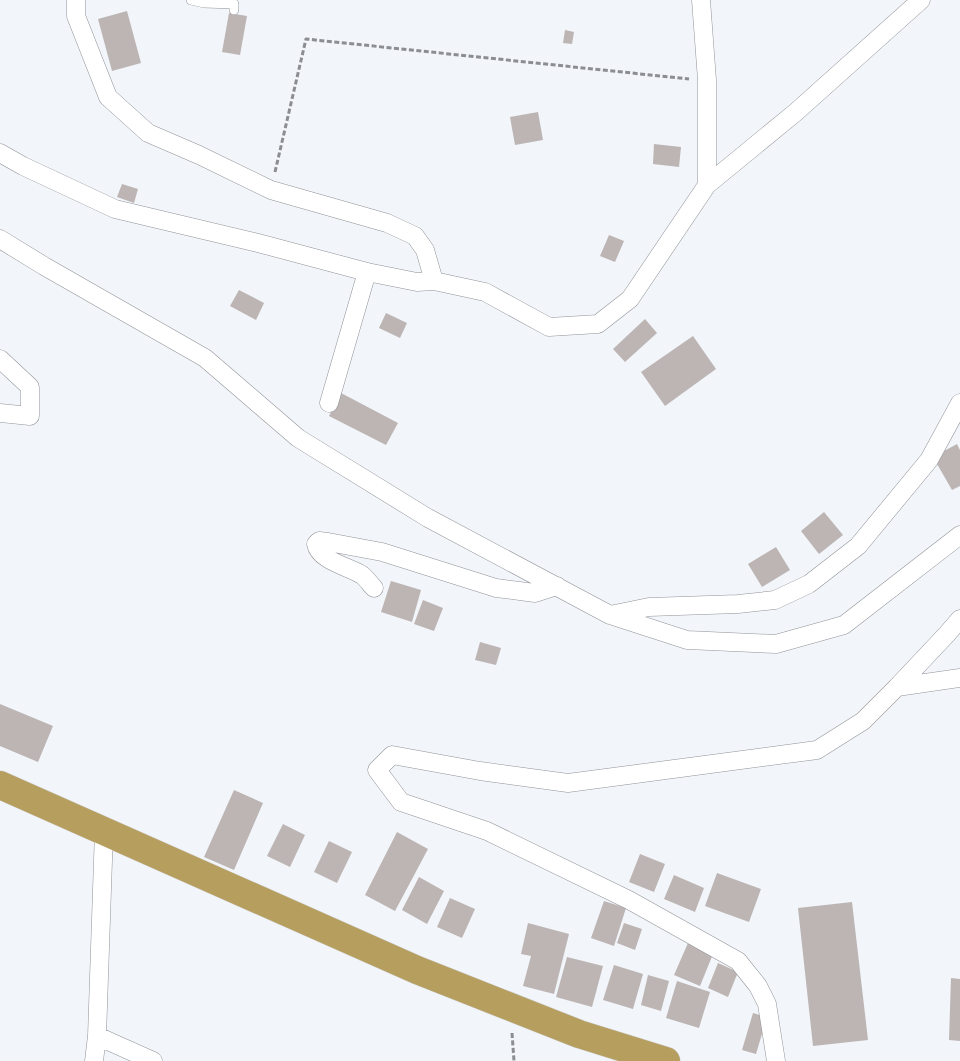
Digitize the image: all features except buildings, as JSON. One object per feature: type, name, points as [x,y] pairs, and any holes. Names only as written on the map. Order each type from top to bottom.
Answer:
[{"type":"highway","points":[[0,785],[417,970],[579,1034],[666,1061]]},
{"type":"street","points":[[76,0],[76,16],[108,97],[148,133],[271,190],[387,223],[414,236],[425,250],[434,281]]},
{"type":"street","points":[[701,0],[707,80],[707,185]]},
{"type":"street","points":[[0,153],[23,166],[116,209],[258,243],[367,272],[416,282],[434,281],[485,292],[549,327],[598,324],[630,299],[707,185],[796,112],[921,0]]},
{"type":"street","points":[[0,238],[44,266],[205,358],[298,438],[428,518],[610,615],[687,640],[776,644],[844,625],[960,535]]},
{"type":"street","points":[[329,403],[367,272]]},
{"type":"street","points":[[0,359],[30,387],[30,416],[0,412]]},
{"type":"street","points":[[610,615],[649,607],[738,604],[775,600],[809,584],[858,546],[929,460],[960,403]]},
{"type":"street","points":[[374,588],[362,576],[321,553],[316,548],[316,544],[328,542],[382,552],[496,588],[535,593],[557,586]]},
{"type":"street","points":[[776,1061],[767,1004],[758,986],[738,961],[629,900],[487,831],[401,802],[377,770],[392,755],[480,772],[568,783],[817,750],[863,721],[948,634],[960,619]]},
{"type":"street","points":[[897,687],[960,678]]},
{"type":"street","points":[[94,1061],[97,1036],[104,831]]},
{"type":"street","points":[[97,1036],[153,1061]]},
{"type":"lane","points":[[191,0],[204,3],[234,4],[234,10]]},
{"type":"path","points":[[271,190],[306,39],[707,80]]}]
